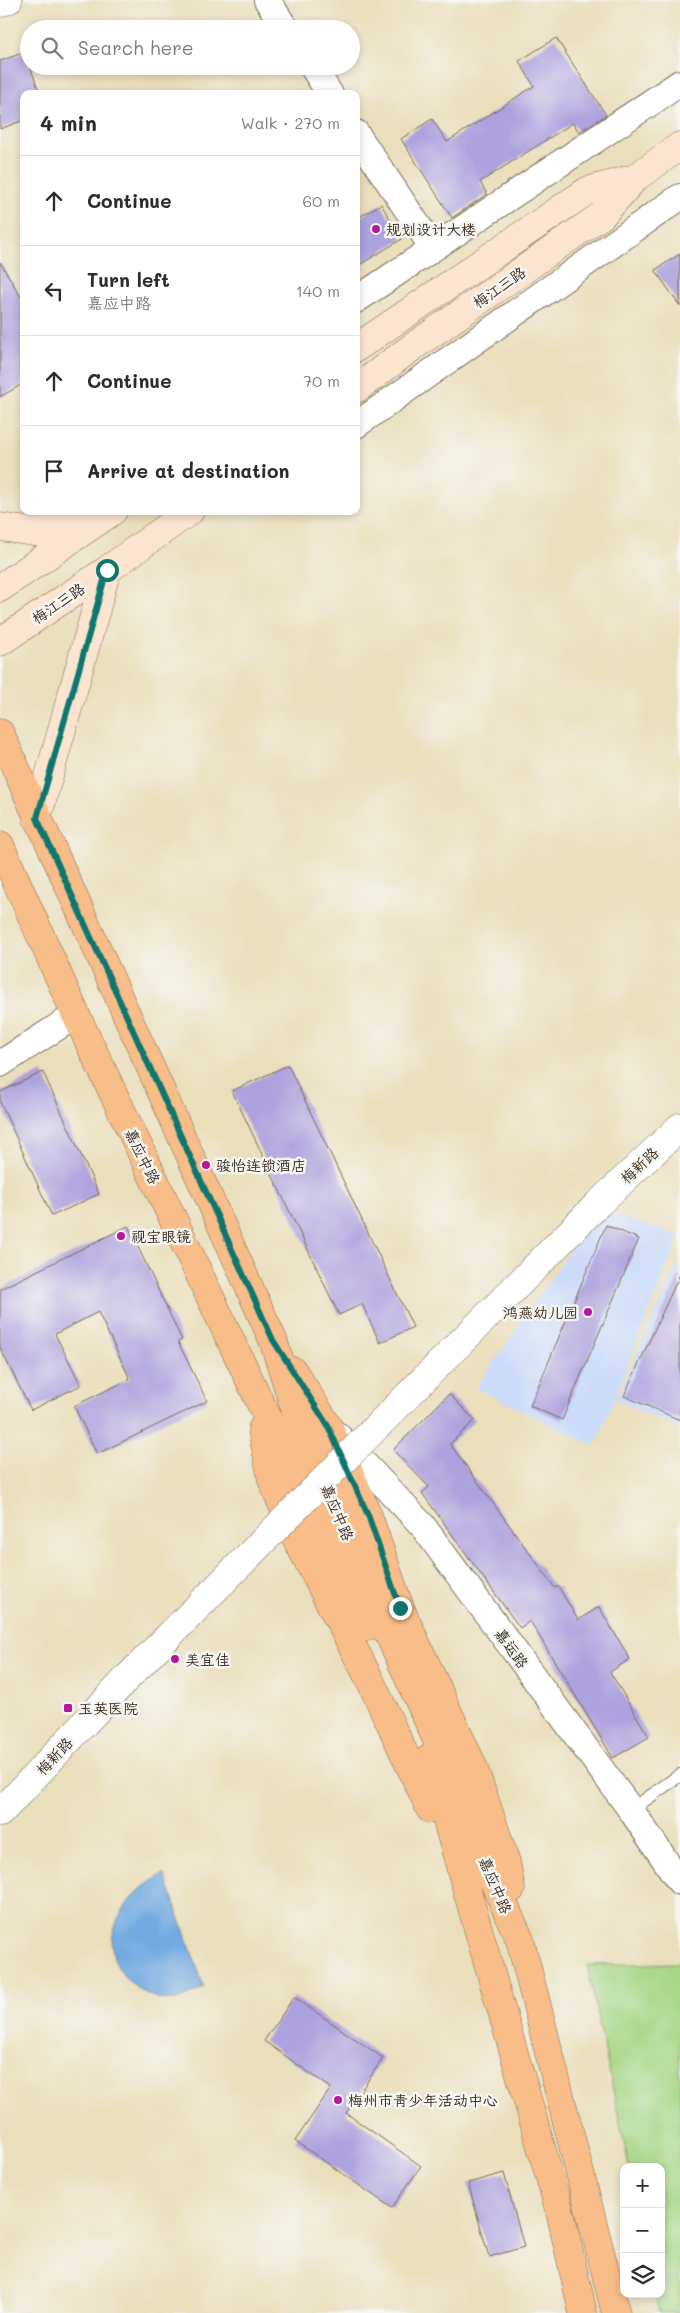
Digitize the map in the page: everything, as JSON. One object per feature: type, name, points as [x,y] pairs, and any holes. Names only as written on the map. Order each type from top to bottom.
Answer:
[{"type":"main road","name":"梅江三路","points":[[360,387],[411,348],[602,215],[635,178],[680,146]]},
{"type":"main road","name":"梅江三路","points":[[360,345],[587,191],[635,178]]},
{"type":"main road","points":[[0,527],[34,532],[108,515]]},
{"type":"main road","points":[[0,588],[108,515]]},
{"type":"main road","name":"梅江三路","points":[[0,642],[184,515]]},
{"type":"main road","points":[[37,818],[107,570]]},
{"type":"main road","name":"嘉应中路","points":[[0,733],[273,1340],[298,1418],[391,1639],[455,1780],[488,1868],[520,1940],[616,2313]]},
{"type":"main road","name":"嘉应中路","points":[[0,846],[76,1015],[253,1386],[272,1480],[298,1542],[370,1680],[463,1879],[561,2216],[583,2313]]},
{"type":"main road","points":[[273,1340],[328,1426],[368,1515],[400,1608],[473,1766],[506,1862],[520,1940]]},
{"type":"street","points":[[0,3],[8,0]]},
{"type":"street","points":[[267,0],[280,20]]},
{"type":"street","points":[[318,75],[327,90]]},
{"type":"street","points":[[360,297],[680,82]]},
{"type":"street","points":[[360,139],[433,248]]},
{"type":"street","points":[[360,423],[680,197]]},
{"type":"street","points":[[0,1064],[76,1015]]},
{"type":"street","name":"梅新路","points":[[0,1813],[128,1676],[598,1204],[680,1127]]},
{"type":"street","name":"嘉运路","points":[[328,1426],[422,1525],[631,1810],[680,1882]]},
{"type":"lane","points":[[631,1810],[680,1775]]},
{"type":"shaded area","name":"鸿燕幼儿园","points":[[598,1209],[680,1236],[595,1446],[476,1388]]},
{"type":"shaded area","points":[[680,1258],[680,1429],[616,1400]]},
{"type":"green space","points":[[680,1963],[680,2313],[660,2313],[657,2298],[665,2298],[665,2163],[628,2163],[587,1965]]},
{"type":"water","points":[[164,1874],[204,1987],[176,2000],[157,1998],[144,1992],[124,1976],[115,1960],[112,1944],[115,1927],[122,1911],[133,1896]]},
{"type":"building","points":[[556,38],[606,115],[579,132],[573,123],[480,182],[487,194],[452,218],[401,139],[432,119],[447,142],[534,86],[519,61]]},
{"type":"building","points":[[20,54],[20,75],[33,75],[39,90],[20,90],[20,122],[0,129],[0,61]]},
{"type":"building","name":"规划设计大楼","points":[[381,204],[402,239],[360,265],[360,217]]},
{"type":"building","points":[[680,254],[680,306],[655,270]]},
{"type":"building","points":[[0,262],[20,295],[20,385],[0,397]]},
{"type":"building","points":[[288,1065],[413,1327],[380,1343],[362,1304],[339,1315],[232,1091]]},
{"type":"building","points":[[43,1072],[99,1194],[52,1216],[0,1102],[0,1092]]},
{"type":"building","points":[[606,1225],[639,1239],[562,1420],[530,1406]]},
{"type":"building","points":[[128,1226],[182,1340],[178,1342],[207,1401],[97,1454],[74,1406],[130,1379],[98,1312],[55,1334],[81,1385],[31,1410],[0,1348],[0,1289]]},
{"type":"building","points":[[680,1274],[680,1420],[624,1396]]},
{"type":"building","points":[[449,1394],[475,1420],[450,1444],[555,1588],[558,1586],[578,1620],[599,1607],[630,1659],[610,1672],[649,1737],[613,1758],[530,1621],[520,1628],[422,1493],[429,1487],[393,1450]]},
{"type":"building","name":"梅州市青少年活动中心","points":[[294,1997],[383,2058],[346,2113],[421,2166],[392,2208],[295,2141],[331,2088],[264,2041]]},
{"type":"building","points":[[504,2173],[524,2247],[489,2257],[468,2183]]},
{"type":"place","name":"规划设计大楼","points":[[376,229]]},
{"type":"place","name":"骏怡连锁酒店","points":[[206,1165]]},
{"type":"place","name":"视宝眼镜","points":[[121,1236]]},
{"type":"place","name":"鸿燕幼儿园","points":[[588,1312]]},
{"type":"place","name":"美宜佳","points":[[175,1659]]},
{"type":"place","name":"玉英医院","points":[[68,1708]]},
{"type":"place","name":"梅州市青少年活动中心","points":[[338,2100]]},
{"type":"route","points":[[107,570],[37,818],[273,1340],[328,1426],[368,1515],[400,1608]]}]
